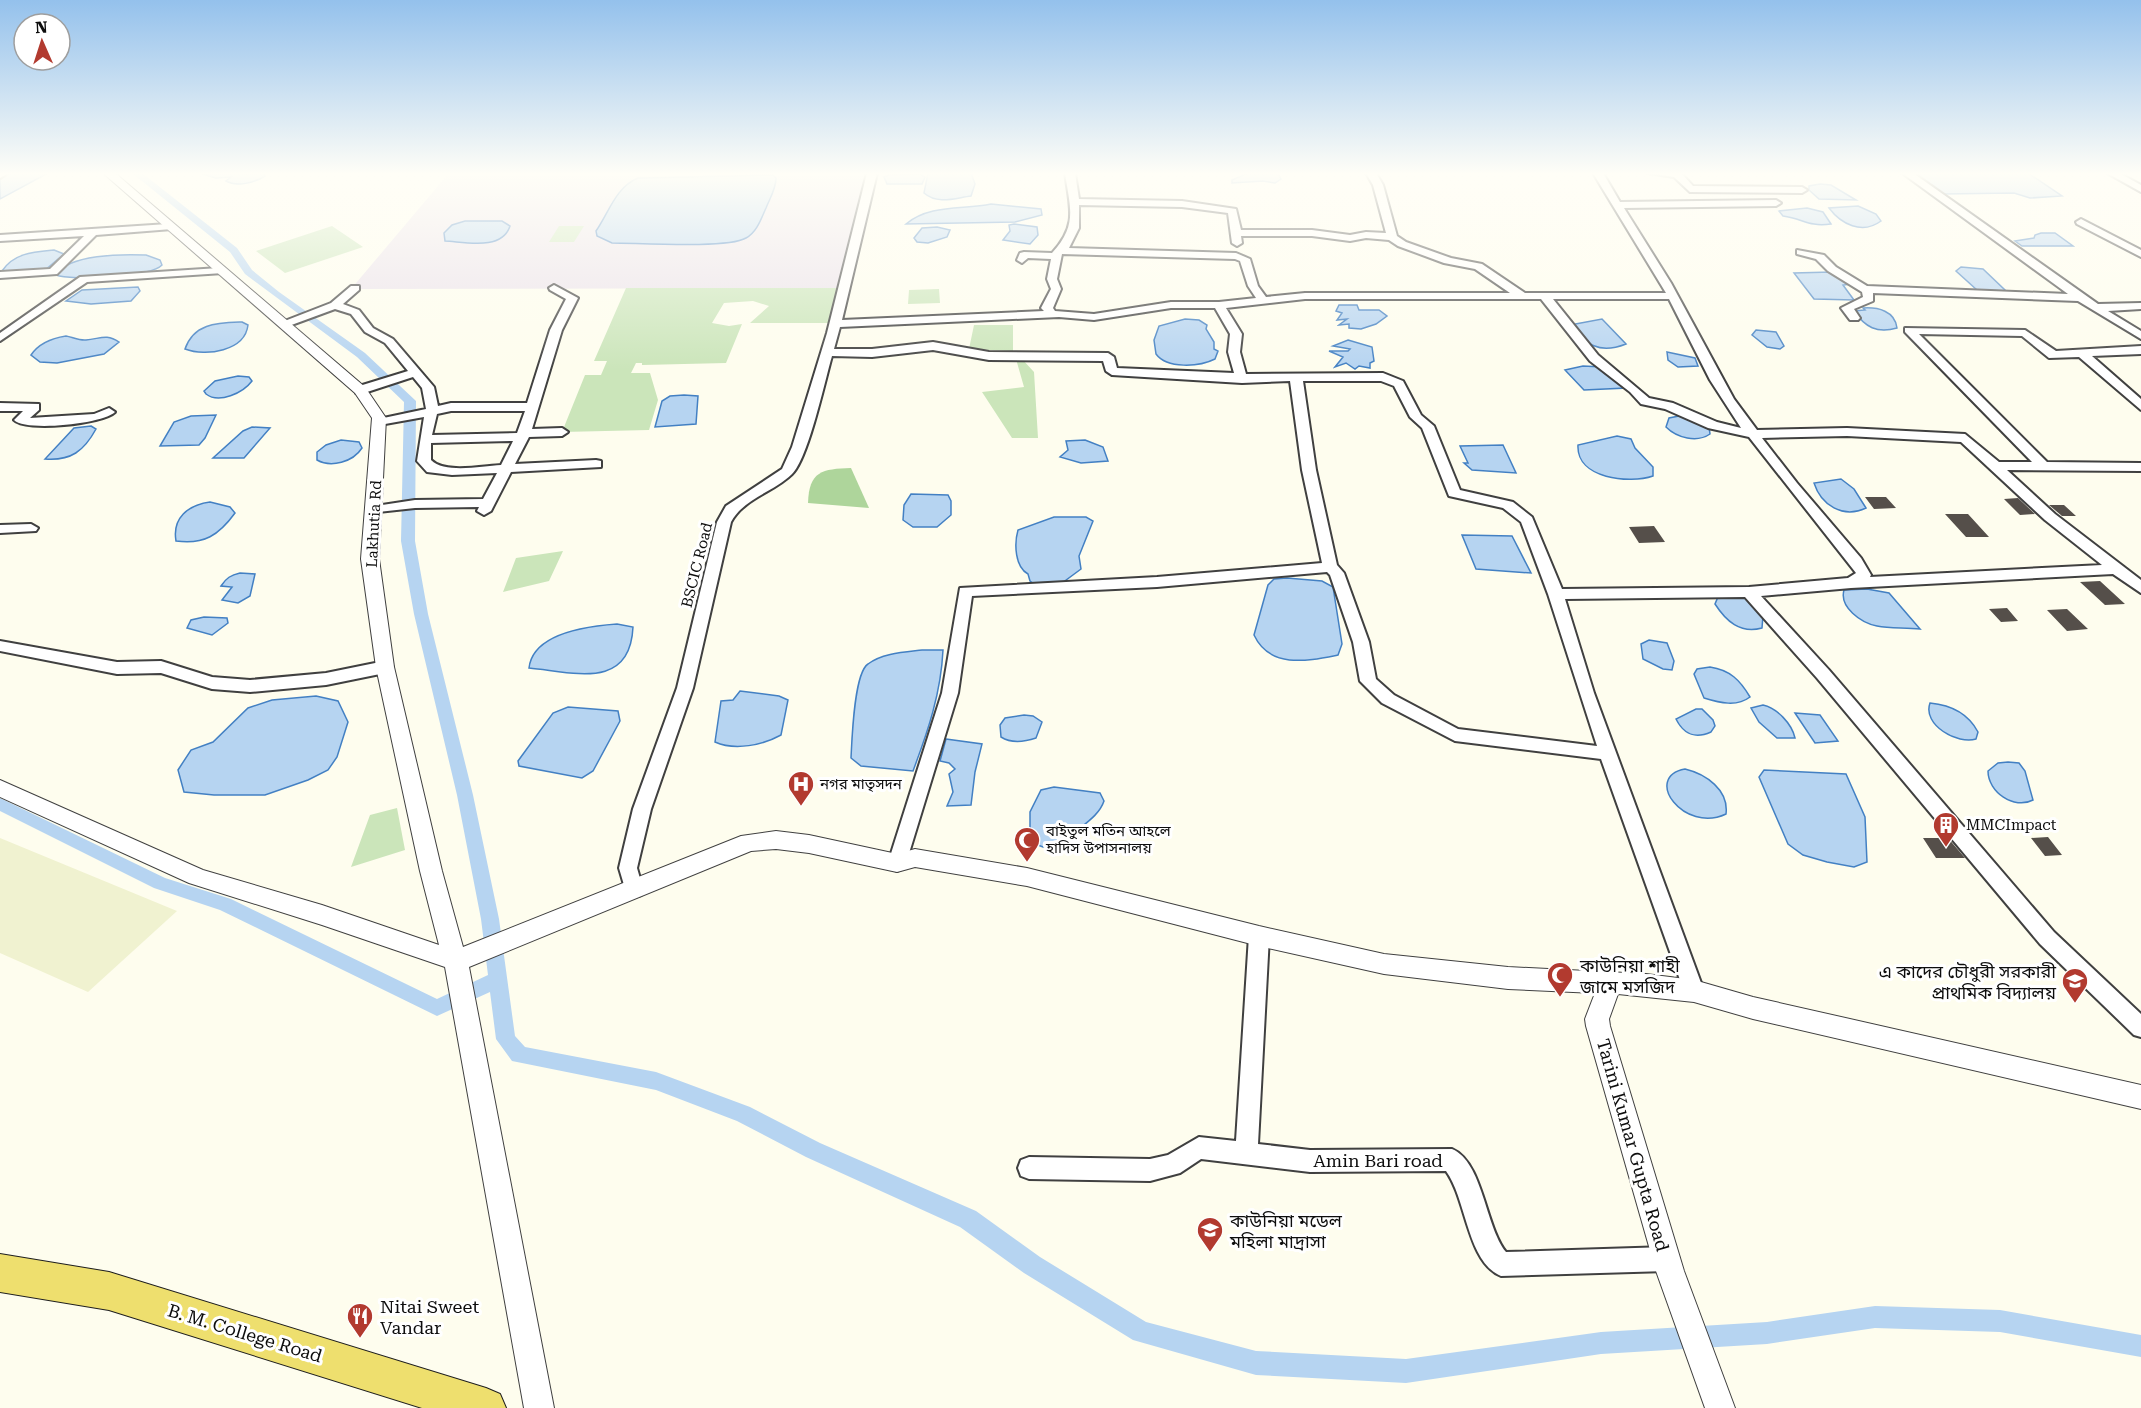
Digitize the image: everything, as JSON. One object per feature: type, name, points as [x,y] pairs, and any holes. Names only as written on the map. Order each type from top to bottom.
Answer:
[{"type":"main road","name":"B. M. College Road","points":[[0,1273],[109,1291],[486,1408]]},
{"type":"street","points":[[0,275],[53,272],[86,239]]},
{"type":"street","name":"Lakhutia Rd","points":[[182,239],[286,324],[360,390],[378,417],[370,559],[385,667],[431,871],[464,958],[464,998],[539,1408]]},
{"type":"street","name":"BSCIC Road","points":[[634,889],[628,868],[642,809],[685,688],[724,522],[731,509],[788,471],[800,447],[828,352],[856,239]]},
{"type":"street","points":[[1052,315],[1047,309],[1056,289],[1052,279],[1059,253],[1066,248],[1070,239]]},
{"type":"street","points":[[1236,239],[1236,256]]},
{"type":"street","points":[[1394,239],[1402,244],[1432,252],[1448,261],[1478,266],[1524,297]]},
{"type":"street","points":[[1638,239],[1673,296],[1728,403],[1792,486],[1856,561],[1864,574],[1851,583]]},
{"type":"street","points":[[1999,239],[2094,309],[2141,336]]},
{"type":"street","points":[[2112,239],[2141,254]]},
{"type":"street","points":[[1801,252],[1820,257],[1832,269],[1865,290],[2024,294],[2082,298]]},
{"type":"street","points":[[1022,260],[1024,255],[1059,253],[1236,256],[1245,259],[1253,286],[1262,299]]},
{"type":"street","points":[[0,338],[84,279],[219,271]]},
{"type":"street","points":[[286,324],[335,306],[355,288]]},
{"type":"street","points":[[374,510],[416,504],[486,507],[523,435],[556,330],[571,305],[572,298],[554,288]]},
{"type":"street","points":[[1854,318],[1847,308],[1869,299],[1865,290]]},
{"type":"street","points":[[835,324],[1052,315],[1094,317],[1171,305],[1219,305],[1305,296],[1673,296]]},
{"type":"street","points":[[1545,297],[1566,327],[1593,358],[1634,388],[1645,401],[1669,406],[1713,425],[1753,434],[1847,432],[1962,436],[1998,466],[2050,517],[2141,588]]},
{"type":"street","points":[[1219,305],[1236,334],[1234,352],[1242,379]]},
{"type":"street","points":[[335,306],[355,312],[369,330],[389,341],[428,387],[432,410],[425,439],[424,461],[432,469],[506,469],[596,464]]},
{"type":"street","points":[[2094,309],[2141,306]]},
{"type":"street","points":[[2043,466],[1909,330],[2025,333],[2053,355],[2141,350]]},
{"type":"street","points":[[828,352],[872,353],[933,346],[989,356],[1108,357],[1112,371],[1242,379],[1383,377],[1399,384],[1416,417],[1428,426],[1454,493],[1508,505],[1527,520],[1556,594],[1586,693],[1694,991]]},
{"type":"street","points":[[2081,353],[2141,406]]},
{"type":"street","points":[[360,390],[417,372]]},
{"type":"street","points":[[1296,378],[1309,470],[1330,567],[1337,573],[1360,642],[1368,681],[1388,699],[1455,735],[1610,754]]},
{"type":"street","points":[[0,407],[35,407],[21,420],[25,422],[96,418],[109,412]]},
{"type":"street","points":[[378,423],[432,410],[531,407]]},
{"type":"street","points":[[425,439],[562,432]]},
{"type":"street","points":[[1998,466],[2141,467]]},
{"type":"street","points":[[0,529],[31,528]]},
{"type":"street","points":[[897,862],[950,693],[965,591],[1166,581],[1330,567]]},
{"type":"street","points":[[1556,594],[1749,592],[1851,583],[2117,569]]},
{"type":"street","points":[[1749,592],[1823,674],[2048,938],[2141,1029]]},
{"type":"street","points":[[0,646],[117,668],[161,667],[212,683],[250,686],[326,679],[385,667]]},
{"type":"street","points":[[0,788],[197,877],[464,958],[748,842],[776,840],[809,844],[897,862],[915,858],[1027,877],[1259,936],[1384,964],[1508,978],[1694,991],[1753,1008],[2141,1097]]},
{"type":"street","points":[[1246,1153],[1259,936]]},
{"type":"street","name":"Tarini Kumar Gupta Road","points":[[1610,984],[1597,1019],[1598,1026],[1668,1265],[1720,1408]]},
{"type":"street","name":"Amin Bari road","points":[[1029,1168],[1150,1170],[1172,1165],[1199,1148],[1310,1161],[1452,1160],[1463,1172],[1491,1254],[1501,1264],[1668,1265]]},
{"type":"shaded area","points":[[393,239],[851,239],[838,288],[351,289]]},
{"type":"green space","points":[[293,239],[351,239],[363,247],[285,273],[256,251]]},
{"type":"green space","points":[[551,239],[576,239],[574,242],[549,242]]},
{"type":"green space","points":[[626,288],[838,288],[828,323],[750,323],[769,306],[753,301],[724,303],[712,323],[729,326],[742,324],[726,363],[642,365],[642,363],[636,363],[631,373],[650,373],[658,400],[649,430],[562,432],[585,375],[601,375],[607,361],[594,361]]},
{"type":"green space","points":[[939,289],[940,303],[908,304],[909,290]]},
{"type":"green space","points":[[974,325],[1013,325],[1013,351],[969,349]]},
{"type":"green space","points":[[1016,359],[1022,359],[1034,372],[1038,438],[1012,438],[982,392],[1024,387]]},
{"type":"green space","points":[[851,468],[869,508],[808,503],[814,478],[832,469]]},
{"type":"green space","points":[[563,551],[549,581],[503,592],[516,558]]},
{"type":"green space","points":[[397,808],[405,850],[351,867],[370,815]]},
{"type":"green space","points":[[0,838],[177,911],[88,992],[0,953]]},
{"type":"water","points":[[445,239],[499,239],[482,243],[445,241]]},
{"type":"water","points":[[603,239],[744,239],[721,243],[682,245],[612,243]]},
{"type":"water","points":[[915,239],[942,239],[928,243],[917,242]]},
{"type":"water","points":[[1004,239],[1035,239],[1030,244]]},
{"type":"water","points":[[2063,239],[2073,246],[2022,246],[2015,241]]},
{"type":"water","points":[[54,250],[64,254],[45,270],[9,274],[2,271],[18,257]]},
{"type":"water","points":[[111,255],[146,255],[160,260],[162,265],[143,272],[110,277],[77,278],[56,275],[62,268],[84,259]]},
{"type":"water","points":[[1961,267],[1983,269],[2006,291],[1977,290],[1956,271]]},
{"type":"water","points":[[1832,272],[1852,284],[1843,285],[1854,300],[1814,299],[1794,273]]},
{"type":"water","points":[[138,287],[140,291],[131,301],[91,304],[66,301],[82,290]]},
{"type":"water","points":[[1339,305],[1357,305],[1359,310],[1379,310],[1387,316],[1376,324],[1361,329],[1349,328],[1349,324],[1339,325],[1347,319],[1337,320],[1342,313],[1336,311]]},
{"type":"water","points":[[1863,308],[1885,311],[1896,322],[1897,328],[1883,330],[1872,328],[1854,311],[1865,310]]},
{"type":"water","points":[[1185,319],[1199,320],[1207,325],[1206,329],[1214,342],[1214,349],[1218,351],[1215,359],[1201,364],[1184,365],[1168,362],[1156,354],[1154,340],[1159,326]]},
{"type":"water","points":[[1602,319],[1626,344],[1608,348],[1594,346],[1582,338],[1570,325]]},
{"type":"water","points":[[242,322],[248,325],[245,334],[232,346],[213,352],[185,349],[189,340],[200,329],[215,324]]},
{"type":"water","points":[[1756,330],[1776,332],[1784,346],[1780,349],[1767,347],[1752,335]]},
{"type":"water","points":[[66,336],[84,340],[107,337],[119,342],[104,354],[57,363],[40,362],[31,355],[47,342]]},
{"type":"water","points":[[1348,340],[1372,347],[1374,361],[1370,363],[1370,368],[1359,366],[1355,369],[1346,363],[1335,367],[1343,357],[1329,351],[1348,351],[1350,349],[1333,346]]},
{"type":"water","points":[[1667,352],[1695,358],[1698,366],[1678,367],[1668,360]]},
{"type":"water","points":[[1583,366],[1603,367],[1626,388],[1584,390],[1565,370]]},
{"type":"water","points":[[238,376],[249,377],[252,381],[237,393],[217,398],[211,397],[204,391],[215,381]]},
{"type":"water","points":[[670,396],[698,396],[696,424],[655,427],[662,401]]},
{"type":"water","points":[[216,415],[199,445],[160,446],[174,422],[191,416]]},
{"type":"water","points":[[1684,415],[1709,427],[1710,434],[1693,439],[1676,434],[1666,427],[1669,418]]},
{"type":"water","points":[[91,426],[96,429],[87,443],[76,453],[62,458],[45,459],[74,428]]},
{"type":"water","points":[[252,427],[270,428],[244,458],[213,458],[243,431]]},
{"type":"water","points":[[1617,436],[1631,439],[1635,448],[1653,467],[1653,476],[1619,479],[1595,472],[1586,465],[1580,456],[1578,445]]},
{"type":"water","points":[[341,440],[359,442],[362,448],[353,457],[341,462],[329,463],[317,460],[317,452],[326,445]]},
{"type":"water","points":[[1085,440],[1103,447],[1108,461],[1081,463],[1060,457],[1068,450],[1066,441]]},
{"type":"water","points":[[1503,445],[1516,473],[1472,470],[1464,463],[1468,463],[1460,446]]},
{"type":"water","points":[[1841,479],[1854,489],[1866,508],[1849,512],[1834,508],[1822,498],[1814,483]]},
{"type":"water","points":[[911,494],[948,495],[951,501],[951,515],[937,527],[913,527],[903,520],[904,505]]},
{"type":"water","points":[[210,502],[230,507],[235,513],[217,533],[210,537],[195,541],[176,541],[175,533],[183,514],[195,506]]},
{"type":"water","points":[[1054,517],[1086,517],[1093,521],[1079,556],[1081,569],[1062,583],[1034,584],[1018,561],[1016,542],[1018,530]]},
{"type":"water","points":[[1462,535],[1512,536],[1531,573],[1476,569]]},
{"type":"water","points":[[240,573],[255,574],[250,596],[238,603],[222,600],[232,587],[221,586],[229,577]]},
{"type":"water","points":[[1274,579],[1322,581],[1333,587],[1342,644],[1338,655],[1290,660],[1279,658],[1261,646],[1254,635],[1268,585]]},
{"type":"water","points":[[1867,589],[1889,593],[1920,629],[1877,626],[1858,618],[1845,602],[1844,590]]},
{"type":"water","points":[[1730,594],[1748,599],[1763,615],[1762,628],[1740,628],[1724,616],[1715,604],[1718,597]]},
{"type":"water","points":[[204,617],[227,618],[228,623],[212,635],[187,628],[191,620]]},
{"type":"water","points":[[617,624],[633,627],[629,647],[622,661],[610,669],[580,674],[529,668],[533,656],[551,639],[578,630]]},
{"type":"water","points":[[1649,640],[1667,643],[1674,661],[1672,670],[1663,669],[1643,659],[1641,644]]},
{"type":"water","points":[[922,650],[943,650],[942,666],[933,712],[913,771],[861,766],[851,758],[855,707],[863,670],[880,657]]},
{"type":"water","points":[[1710,667],[1734,677],[1750,697],[1734,703],[1722,703],[1704,698],[1694,674],[1697,669]]},
{"type":"water","points":[[740,691],[779,696],[788,700],[781,735],[749,746],[731,746],[715,742],[721,701],[733,700]]},
{"type":"water","points":[[316,696],[338,701],[348,722],[337,757],[328,770],[308,780],[265,795],[214,795],[184,792],[178,770],[191,750],[213,742],[248,708],[272,700]]},
{"type":"water","points":[[1930,703],[1952,708],[1964,715],[1978,732],[1976,739],[1960,739],[1943,732],[1931,719]]},
{"type":"water","points":[[1763,705],[1783,717],[1791,727],[1795,738],[1777,738],[1759,722],[1751,708]]},
{"type":"water","points":[[568,707],[618,711],[620,721],[593,771],[582,778],[519,766],[518,761],[553,713]]},
{"type":"water","points":[[1696,709],[1702,709],[1713,720],[1715,726],[1711,732],[1700,735],[1690,734],[1679,724],[1676,719]]},
{"type":"water","points":[[1795,713],[1820,715],[1838,741],[1815,743]]},
{"type":"water","points":[[1033,716],[1042,722],[1036,738],[1018,742],[1001,737],[1000,725],[1005,718]]},
{"type":"water","points":[[946,739],[982,744],[975,772],[971,805],[947,806],[953,792],[949,774],[955,769],[949,763],[940,761]]},
{"type":"water","points":[[1998,763],[2019,763],[2025,771],[2033,800],[2018,803],[2010,801],[1992,786],[1988,771]]},
{"type":"water","points":[[1685,769],[1701,775],[1714,784],[1724,798],[1726,814],[1710,818],[1696,817],[1683,811],[1674,802],[1668,792],[1667,782],[1673,774]]},
{"type":"water","points":[[1764,770],[1846,774],[1865,817],[1867,862],[1854,867],[1827,862],[1803,855],[1788,844],[1759,777]]},
{"type":"water","points":[[1054,787],[1100,793],[1104,801],[1097,813],[1064,843],[1043,847],[1030,842],[1030,812],[1041,790]]},
{"type":"building","points":[[1865,497],[1886,497],[1896,508],[1874,509]]},
{"type":"building","points":[[2018,498],[2035,514],[2020,515],[2004,499]]},
{"type":"building","points":[[2049,505],[2064,505],[2076,516],[2062,516]]},
{"type":"building","points":[[1945,514],[1968,514],[1989,537],[1966,537]]},
{"type":"building","points":[[1654,526],[1665,542],[1639,543],[1629,527]]},
{"type":"building","points":[[2100,581],[2125,604],[2105,605],[2080,582]]},
{"type":"building","points":[[2007,608],[2018,621],[2001,622],[1989,609]]},
{"type":"building","points":[[2067,609],[2088,629],[2067,631],[2047,610]]},
{"type":"building","name":"MMCImpact","points":[[2048,837],[2062,855],[2045,856],[2031,838]]},
{"type":"building","name":"MMCImpact","points":[[1923,838],[1948,838],[1965,858],[1936,858]]},
{"type":"waterway","points":[[220,239],[234,250],[248,272],[361,355],[410,401],[408,541],[421,614],[465,795],[490,919],[506,1039],[519,1055],[656,1081],[743,1114],[813,1150],[968,1219],[1032,1265],[1141,1332],[1256,1363],[1406,1371],[1601,1343],[1767,1333],[1875,1317],[2000,1321],[2141,1346]]},
{"type":"waterway","points":[[0,804],[160,883],[225,904],[437,1008],[497,980]]},
{"type":"place","name":"নগর মাতৃসদন","points":[[801,807]]},
{"type":"place","name":"MMCImpact","points":[[1946,848]]},
{"type":"place","name":"বাইতুল মতিন আহলে হাদিস উপাসনালয়","points":[[1027,863]]},
{"type":"place","name":"কাউনিয়া শাহী জামে মসজিদ","points":[[1560,998]]},
{"type":"place","name":"এ কাদের চৌধুরী সরকারী প্রাথমিক বিদ্যালয়","points":[[2075,1004]]},
{"type":"place","name":"কাউনিয়া মডেল মহিলা মাদ্রাসা","points":[[1210,1253]]},
{"type":"place","name":"Nitai Sweet Vandar","points":[[360,1339]]}]
